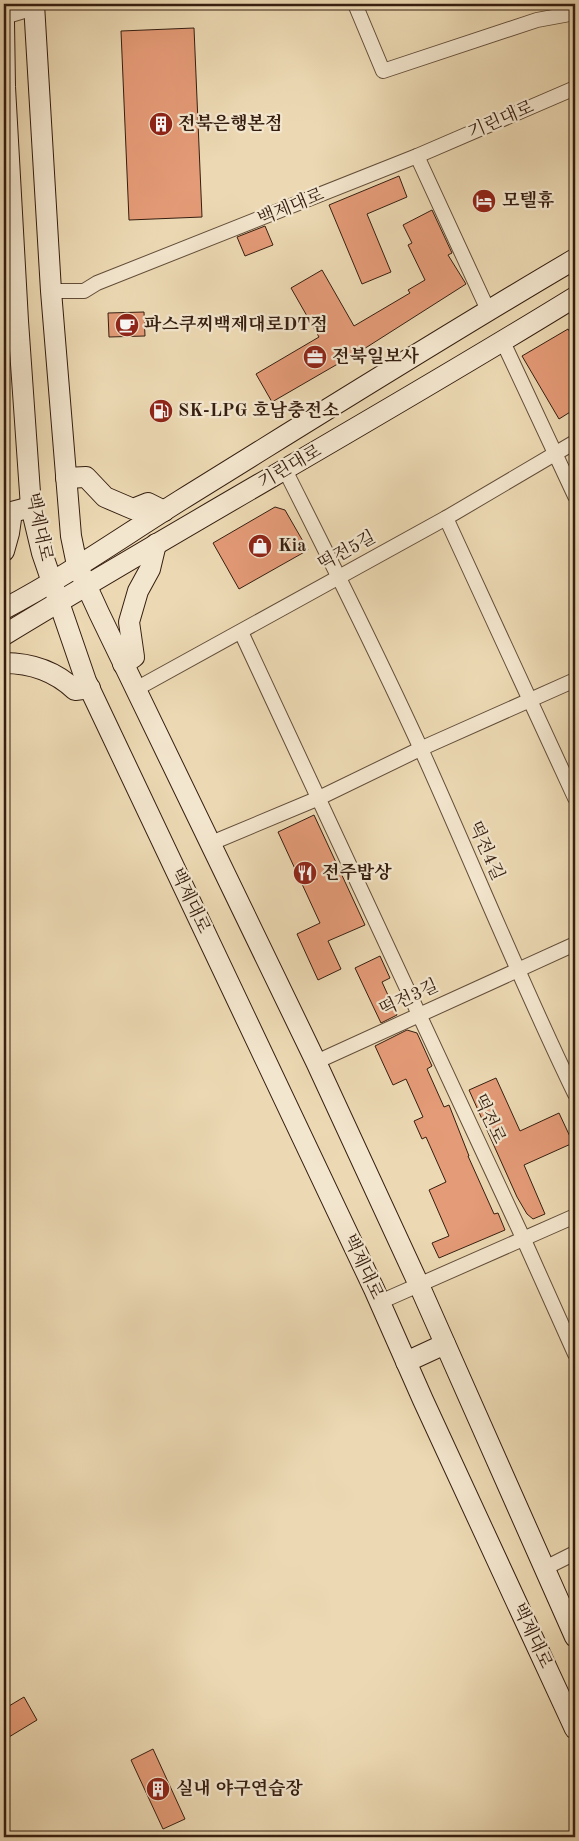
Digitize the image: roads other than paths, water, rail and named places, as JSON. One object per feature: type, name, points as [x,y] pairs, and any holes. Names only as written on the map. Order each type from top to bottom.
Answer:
[{"type":"street","points":[[355,4],[382,71],[537,20],[575,13]]},
{"type":"street","points":[[4,17],[38,5]]},
{"type":"street","name":"백제대로","points":[[38,5],[51,291],[71,536],[77,565],[209,844],[316,1062],[419,1285],[575,1637]]},
{"type":"street","name":"백제대로","points":[[4,22],[4,87],[11,324],[31,507],[42,553],[58,602],[90,688],[380,1302],[575,1728]]},
{"type":"street","name":"기린대로","points":[[417,156],[575,88]]},
{"type":"street","points":[[417,156],[488,310]]},
{"type":"street","name":"백제대로","points":[[51,291],[84,291],[97,283],[417,156]]},
{"type":"street","name":"기린대로","points":[[4,609],[52,583],[77,565],[488,310],[575,259]]},
{"type":"street","name":"기린대로","points":[[4,636],[86,585],[503,342],[575,297]]},
{"type":"street","points":[[503,342],[575,496]]},
{"type":"street","name":"떡전5길","points":[[136,689],[446,518],[575,442]]},
{"type":"street","name":"떡전4길","points":[[285,470],[420,748],[518,969]]},
{"type":"street","points":[[66,478],[86,477],[105,496],[133,509],[148,503],[164,511]]},
{"type":"street","points":[[4,551],[10,533],[12,512],[31,507]]},
{"type":"street","points":[[446,518],[575,798]]},
{"type":"street","points":[[123,664],[134,657],[129,622],[138,590],[150,569],[156,544]]},
{"type":"street","points":[[241,632],[419,1014]]},
{"type":"street","points":[[4,664],[22,663],[46,670],[65,680],[75,690],[90,688]]},
{"type":"street","points":[[209,844],[319,798],[420,748],[575,680]]},
{"type":"street","name":"떡전3길","points":[[316,1062],[575,944]]},
{"type":"street","points":[[518,969],[575,1094]]},
{"type":"street","name":"떡전로","points":[[419,1014],[575,1354]]},
{"type":"street","points":[[380,1302],[575,1216]]},
{"type":"street","points":[[406,1362],[445,1344]]},
{"type":"street","points":[[545,1568],[575,1553]]},
{"type":"place","name":"전북은행본점","points":[[161,124]]},
{"type":"place","name":"모텔휴","points":[[484,201]]},
{"type":"place","name":"파스쿠찌백제대로DT점","points":[[127,325]]},
{"type":"place","name":"전북일보사","points":[[315,357]]},
{"type":"place","name":"SK-LPG 호남충전소","points":[[161,411]]},
{"type":"place","name":"Kia","points":[[260,546]]},
{"type":"place","name":"전주밥상","points":[[305,873]]},
{"type":"place","name":"실내 야구연습장","points":[[158,1789]]}]
